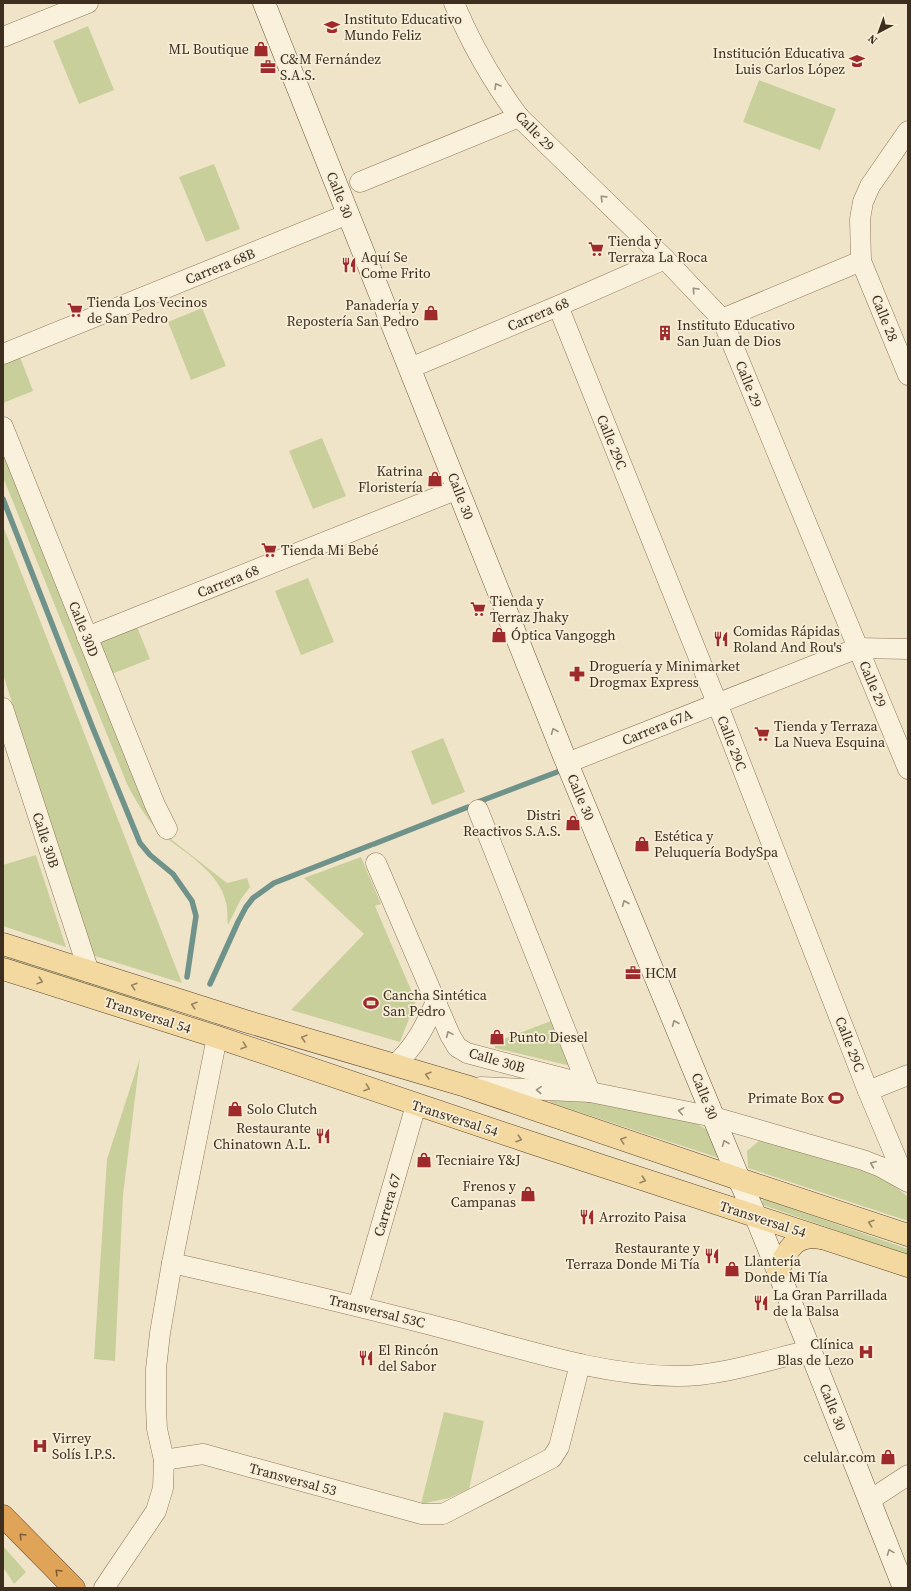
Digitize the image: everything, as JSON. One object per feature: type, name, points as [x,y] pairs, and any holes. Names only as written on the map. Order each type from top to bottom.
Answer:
[{"type":"highway","points":[[3,1516],[74,1588]]},
{"type":"main road","name":"Transversal 54","points":[[3,944],[216,1012],[466,1086],[739,1180],[908,1235]]},
{"type":"main road","name":"Transversal 54","points":[[3,969],[212,1035],[416,1105],[908,1266]]},
{"type":"main road","points":[[778,1271],[791,1246],[802,1239],[814,1237],[827,1239]]},
{"type":"street","points":[[3,37],[88,3]]},
{"type":"street","name":"Calle 30","points":[[264,3],[567,763],[739,1180],[756,1217],[904,1588]]},
{"type":"street","name":"Calle 29","points":[[454,3],[476,51],[519,117],[665,259],[722,319],[908,769]]},
{"type":"street","points":[[360,182],[519,117]]},
{"type":"street","points":[[722,319],[861,261],[860,219],[863,202],[870,186],[902,153],[908,131]]},
{"type":"street","name":"Carrera 68B","points":[[3,354],[348,214]]},
{"type":"street","name":"Carrera 68","points":[[410,368],[665,259]]},
{"type":"street","name":"Calle 28","points":[[861,261],[908,375]]},
{"type":"street","name":"Calle 29C","points":[[558,306],[717,703],[868,1091],[906,1180]]},
{"type":"street","name":"Calle 30D","points":[[3,427],[166,829]]},
{"type":"street","name":"Carrera 68","points":[[87,637],[458,489]]},
{"type":"street","name":"Carrera 67A","points":[[567,763],[858,648],[908,649]]},
{"type":"street","name":"Calle 30B","points":[[3,708],[89,972]]},
{"type":"street","points":[[478,810],[588,1089]]},
{"type":"street","name":"Calle 30B","points":[[376,863],[453,1042],[457,1047],[468,1053],[588,1089]]},
{"type":"street","points":[[395,1065],[407,1053],[421,1034],[436,1002]]},
{"type":"street","points":[[104,1588],[156,1511],[163,1488],[164,1460],[157,1429],[156,1369],[160,1332],[212,1035]]},
{"type":"street","points":[[868,1091],[908,1075]]},
{"type":"street","name":"Transversal 54","points":[[466,1086],[588,1089],[714,1118],[863,1160],[882,1167],[906,1180]]},
{"type":"street","name":"Carrera 67","points":[[358,1306],[416,1105]]},
{"type":"street","name":"Transversal 53C","points":[[172,1263],[358,1306],[603,1369],[675,1376],[696,1375],[756,1364],[810,1350]]},
{"type":"street","name":"Transversal 53","points":[[164,1460],[203,1454],[422,1514],[443,1514],[552,1458],[559,1447],[580,1364]]},
{"type":"street","points":[[870,1500],[908,1475]]},
{"type":"green space","points":[[88,26],[114,90],[79,104],[53,41]]},
{"type":"green space","points":[[759,80],[836,109],[820,150],[743,122]]},
{"type":"green space","points":[[214,164],[240,229],[206,242],[179,177]]},
{"type":"green space","points":[[202,308],[226,366],[191,380],[168,322]]},
{"type":"green space","points":[[20,357],[33,391],[3,403],[3,364]]},
{"type":"green space","points":[[322,438],[346,496],[313,509],[289,451]]},
{"type":"green space","points":[[3,440],[163,833],[227,883],[247,878],[250,887],[241,899],[228,925],[226,903],[217,882],[200,864],[161,834],[142,810],[127,784],[3,477]]},
{"type":"green space","points":[[3,526],[182,983],[92,955],[3,674]]},
{"type":"green space","points":[[308,578],[334,642],[301,655],[275,591]]},
{"type":"green space","points":[[137,627],[150,659],[109,675],[96,643]]},
{"type":"green space","points":[[443,738],[465,792],[432,805],[411,751]]},
{"type":"green space","points":[[36,855],[66,947],[3,926],[3,865]]},
{"type":"green space","points":[[361,857],[381,904],[375,906],[414,997],[417,998],[400,1042],[291,1010],[364,934],[304,878]]},
{"type":"green space","points":[[3,955],[168,1007],[167,1011],[3,961]]},
{"type":"green space","points":[[556,1019],[575,1067],[495,1048],[494,1043]]},
{"type":"green space","points":[[140,1058],[123,1195],[115,1361],[94,1359],[107,1159]]},
{"type":"green space","points":[[556,1098],[600,1104],[696,1123],[707,1130],[719,1158],[549,1102]]},
{"type":"green space","points":[[760,1140],[873,1174],[893,1185],[908,1197],[908,1221],[748,1168],[747,1151]]},
{"type":"green space","points":[[764,1199],[908,1249],[908,1255],[763,1205],[762,1201]]},
{"type":"green space","points":[[444,1412],[484,1421],[469,1489],[449,1498],[421,1504]]},
{"type":"green space","points":[[3,1546],[26,1572],[14,1584],[3,1567]]},
{"type":"waterway","points":[[3,499],[92,726],[140,843],[150,855],[173,874],[192,901],[196,916],[187,977]]},
{"type":"waterway","points":[[478,802],[565,769]]},
{"type":"waterway","points":[[374,844],[468,807]]},
{"type":"waterway","points":[[210,984],[238,922],[253,898],[274,883],[371,845]]},
{"type":"place","name":"Instituto Educativo Mundo Feliz","points":[[332,27]]},
{"type":"place","name":"ML Boutique","points":[[261,49]]},
{"type":"place","name":"Institución Educativa Luis Carlos López","points":[[857,61]]},
{"type":"place","name":"C&M Fernández S.A.S.","points":[[268,67]]},
{"type":"place","name":"Tienda y Terraza La Roca","points":[[596,249]]},
{"type":"place","name":"Aquí Se Come Frito","points":[[349,265]]},
{"type":"place","name":"Tienda Los Vecinos de San Pedro","points":[[75,310]]},
{"type":"place","name":"Panadería y Repostería San Pedro","points":[[431,313]]},
{"type":"place","name":"Instituto Educativo San Juan de Dios","points":[[665,333]]},
{"type":"place","name":"Katrina Floristería","points":[[435,479]]},
{"type":"place","name":"Tienda Mi Bebé","points":[[269,550]]},
{"type":"place","name":"Tienda y Terraz Jhaky","points":[[478,609]]},
{"type":"place","name":"Óptica Vangoggh","points":[[499,635]]},
{"type":"place","name":"Comidas Rápidas Roland And Rou's","points":[[721,639]]},
{"type":"place","name":"Droguería y Minimarket Drogmax Express","points":[[577,674]]},
{"type":"place","name":"Tienda y Terraza La Nueva Esquina","points":[[762,734]]},
{"type":"place","name":"Distri Reactivos S.A.S.","points":[[573,823]]},
{"type":"place","name":"Estética y Peluquería BodySpa","points":[[642,844]]},
{"type":"place","name":"HCM","points":[[633,973]]},
{"type":"place","name":"Cancha Sintética San Pedro","points":[[371,1003]]},
{"type":"place","name":"Punto Diesel","points":[[497,1037]]},
{"type":"place","name":"Primate Box","points":[[836,1098]]},
{"type":"place","name":"Solo Clutch","points":[[235,1109]]},
{"type":"place","name":"Restaurante Chinatown A.L.","points":[[323,1136]]},
{"type":"place","name":"Tecniaire Y&J","points":[[424,1160]]},
{"type":"place","name":"Frenos y Campanas","points":[[528,1194]]},
{"type":"place","name":"Arrozito Paisa","points":[[587,1217]]},
{"type":"place","name":"Restaurante y Terraza Donde Mi Tía","points":[[712,1256]]},
{"type":"place","name":"Llantería Donde Mi Tía","points":[[732,1269]]},
{"type":"place","name":"La Gran Parrillada de la Balsa","points":[[761,1303]]},
{"type":"place","name":"Clínica Blas de Lezo","points":[[866,1352]]},
{"type":"place","name":"El Rincón del Sabor","points":[[366,1358]]},
{"type":"place","name":"Virrey Solís I.P.S.","points":[[40,1446]]},
{"type":"place","name":"celular.com","points":[[888,1457]]}]
